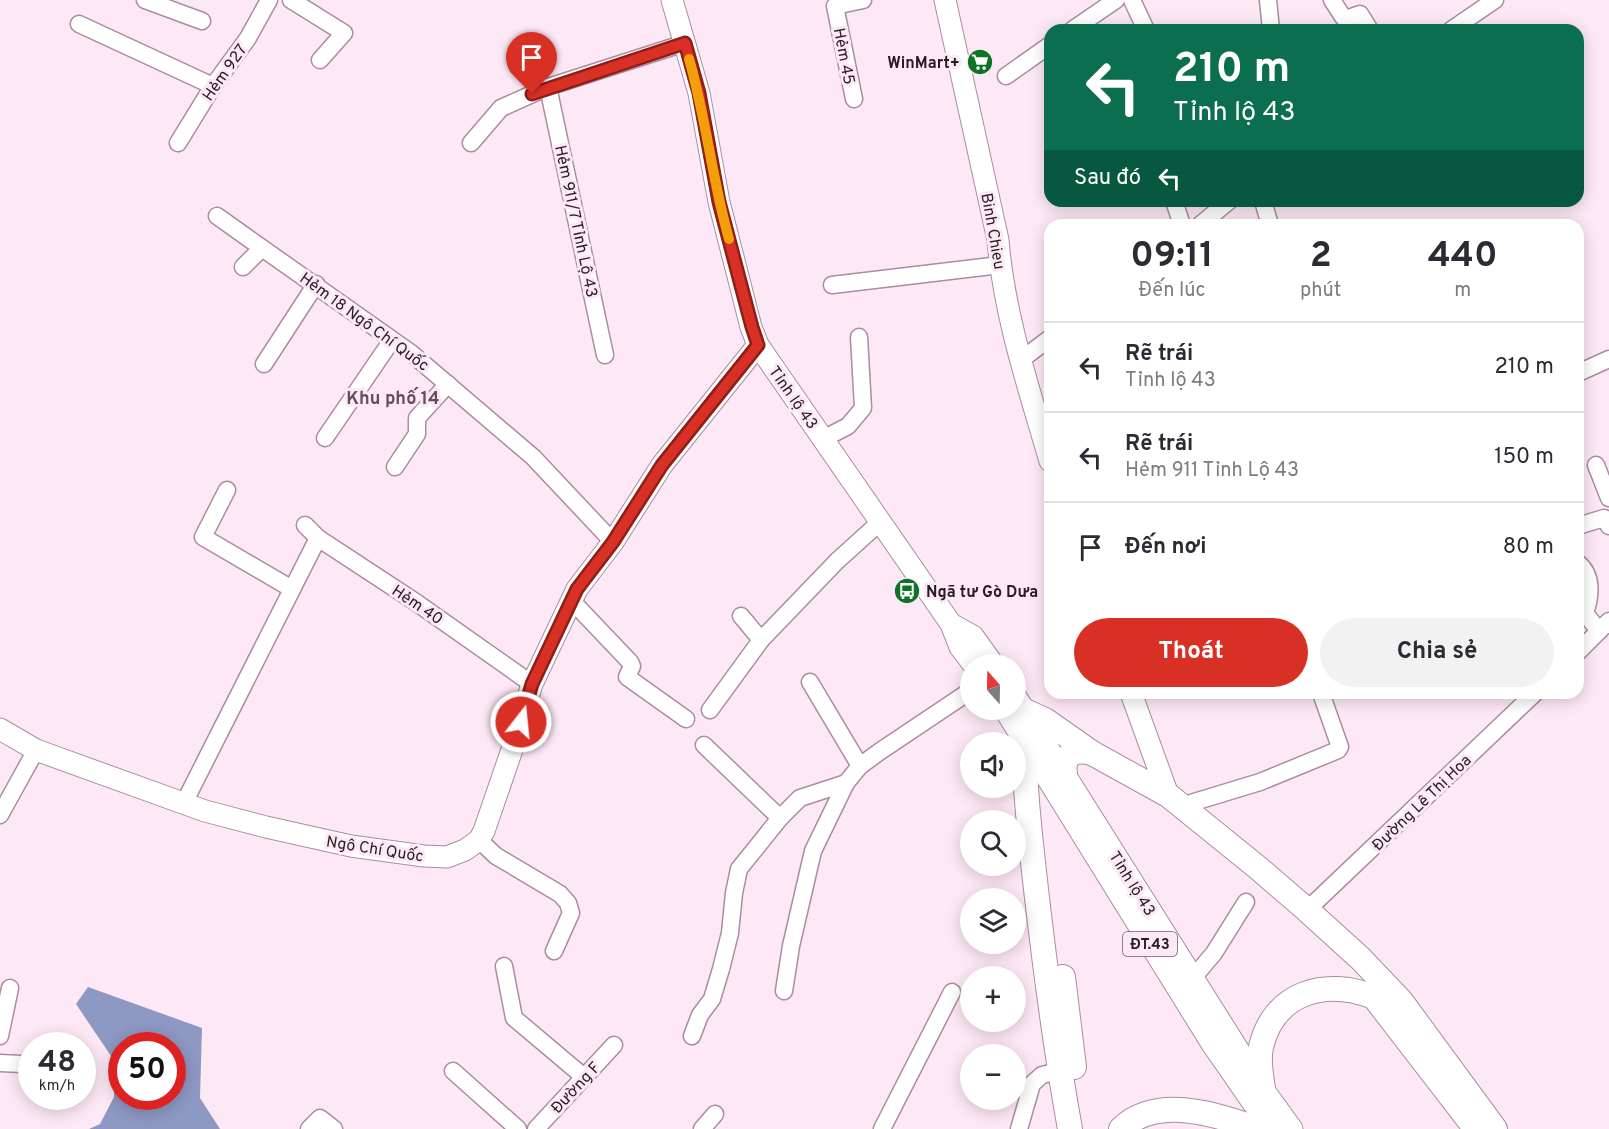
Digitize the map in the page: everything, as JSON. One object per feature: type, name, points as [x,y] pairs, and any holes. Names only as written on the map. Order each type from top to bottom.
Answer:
[{"type":"highway","points":[[1020,721],[1045,720],[1092,753],[1175,801],[1257,867],[1361,959],[1401,1001],[1495,1129]]},
{"type":"highway","points":[[1020,721],[1031,849],[1053,1032],[1070,1129]]},
{"type":"highway","points":[[1020,721],[1082,1129]]},
{"type":"highway","points":[[1065,774],[1065,761],[1068,756],[1075,752],[1092,753]]},
{"type":"highway","points":[[1309,913],[1331,946],[1374,997],[1475,1129]]},
{"type":"highway","points":[[1263,1089],[1260,1049],[1270,1024],[1292,1000],[1317,989],[1336,987],[1356,990],[1374,997]]},
{"type":"highway","points":[[1120,1129],[1137,1117],[1152,1111],[1175,1110],[1227,1118],[1258,1129]]},
{"type":"main road","name":"Tỉnh lộ 43","points":[[672,0],[699,93],[719,202],[758,345],[951,624],[966,654]]},
{"type":"main road","name":"Binh Chieu","points":[[945,0],[998,240],[1000,265],[1021,360],[1044,430]]},
{"type":"main road","points":[[479,840],[515,741],[532,684],[577,589],[613,542],[662,465],[758,345]]},
{"type":"main road","name":"Tỉnh lộ 43","points":[[951,624],[973,636],[986,654]]},
{"type":"main road","points":[[1133,699],[1175,801]]},
{"type":"main road","name":"Tỉnh lộ 43","points":[[1020,721],[1065,774],[1263,1089],[1292,1129]]},
{"type":"main road","name":"Tỉnh lộ 43","points":[[1020,721],[1212,1044],[1270,1129]]},
{"type":"main road","name":"Ngô Chí Quốc","points":[[0,729],[36,750],[184,803],[266,827],[331,842],[424,856],[447,857],[465,850],[479,840]]},
{"type":"main road","points":[[1120,770],[1138,760],[1149,742]]},
{"type":"street","points":[[145,0],[202,21]]},
{"type":"street","name":"Hẻm 927","points":[[178,143],[213,86],[248,38],[269,0]]},
{"type":"street","points":[[291,0],[344,33],[320,60]]},
{"type":"street","name":"Hẻm 45","points":[[854,99],[835,6],[863,0]]},
{"type":"street","points":[[1081,24],[1116,0]]},
{"type":"street","points":[[1132,0],[1143,24]]},
{"type":"street","points":[[1268,0],[1270,24]]},
{"type":"street","points":[[1332,0],[1343,17],[1346,19],[1360,14],[1366,24]]},
{"type":"street","points":[[1460,24],[1495,0]]},
{"type":"street","points":[[79,24],[213,86]]},
{"type":"street","points":[[471,142],[501,108],[548,87],[685,43]]},
{"type":"street","points":[[1006,76],[1044,49]]},
{"type":"street","name":"Hẻm 911/7 Tỉnh Lộ 43","points":[[548,87],[605,355]]},
{"type":"street","points":[[1207,219],[1222,207]]},
{"type":"street","name":"Hẻm 18 Ngô Chí Quốc","points":[[217,216],[411,353],[533,457],[613,542]]},
{"type":"street","points":[[243,267],[262,248]]},
{"type":"street","points":[[832,285],[1000,265]]},
{"type":"street","points":[[264,364],[316,284]]},
{"type":"street","points":[[823,439],[848,426],[863,408],[859,337]]},
{"type":"street","points":[[325,438],[392,340]]},
{"type":"street","points":[[1021,360],[1044,343]]},
{"type":"street","points":[[1584,370],[1609,359]]},
{"type":"street","points":[[395,467],[417,434],[417,418],[448,384]]},
{"type":"street","points":[[1596,465],[1609,498]]},
{"type":"street","points":[[227,490],[203,537],[292,589]]},
{"type":"street","points":[[1584,524],[1604,518],[1609,526]]},
{"type":"street","points":[[710,710],[761,640],[837,561],[879,523]]},
{"type":"street","name":"Hẻm 40","points":[[305,525],[318,538],[417,603],[532,684]]},
{"type":"street","points":[[184,803],[318,538]]},
{"type":"street","points":[[1584,568],[1591,590],[1585,613],[1604,626],[1584,646]]},
{"type":"street","points":[[571,600],[630,662],[632,666],[627,677],[686,719]]},
{"type":"street","points":[[741,616],[761,640]]},
{"type":"street","points":[[810,682],[860,766]]},
{"type":"street","points":[[784,991],[791,946],[813,851],[846,783],[860,766],[960,698]]},
{"type":"street","points":[[1175,801],[1260,782],[1338,750],[1340,747],[1323,699]]},
{"type":"street","name":"Đường Lê Thị Hoa","points":[[1309,913],[1529,699]]},
{"type":"street","points":[[704,745],[780,818]]},
{"type":"street","points":[[0,815],[36,750]]},
{"type":"street","points":[[692,1036],[700,1015],[712,999],[721,969],[730,933],[739,870],[780,818],[800,798],[846,783]]},
{"type":"street","points":[[479,840],[496,856],[560,894],[568,903],[571,913],[554,951]]},
{"type":"street","points":[[1193,978],[1214,953],[1246,902]]},
{"type":"street","points":[[504,966],[514,1018],[584,1077]]},
{"type":"street","points":[[0,1036],[10,988]]},
{"type":"street","points":[[882,1129],[952,992]]},
{"type":"street","name":"Đường F","points":[[536,1129],[614,1045]]},
{"type":"street","points":[[0,1063],[18,1064]]},
{"type":"street","points":[[453,1071],[518,1129]]},
{"type":"street","points":[[1019,1129],[1032,1084],[1042,1075],[1059,1071]]},
{"type":"street","points":[[702,1129],[715,1114]]},
{"type":"street","points":[[309,1129],[320,1118],[334,1129]]},
{"type":"water","points":[[88,987],[202,1028],[200,1098],[220,1129],[89,1129],[100,1124],[108,1109],[186,1110],[186,1032],[108,1032],[108,1052],[76,1004]]},
{"type":"slow traffic","points":[[689,59],[699,93],[719,202],[729,239]]},
{"type":"place","name":"WinMart+","points":[[980,62]]},
{"type":"place","name":"Ngã tư Gò Dưa","points":[[907,591]]},
{"type":"district","name":"Khu phố 14","points":[[393,398]]},
{"type":"route","points":[[521,722],[532,684],[577,589],[613,542],[662,465],[758,345],[719,202],[699,93],[685,43],[532,94]]}]
